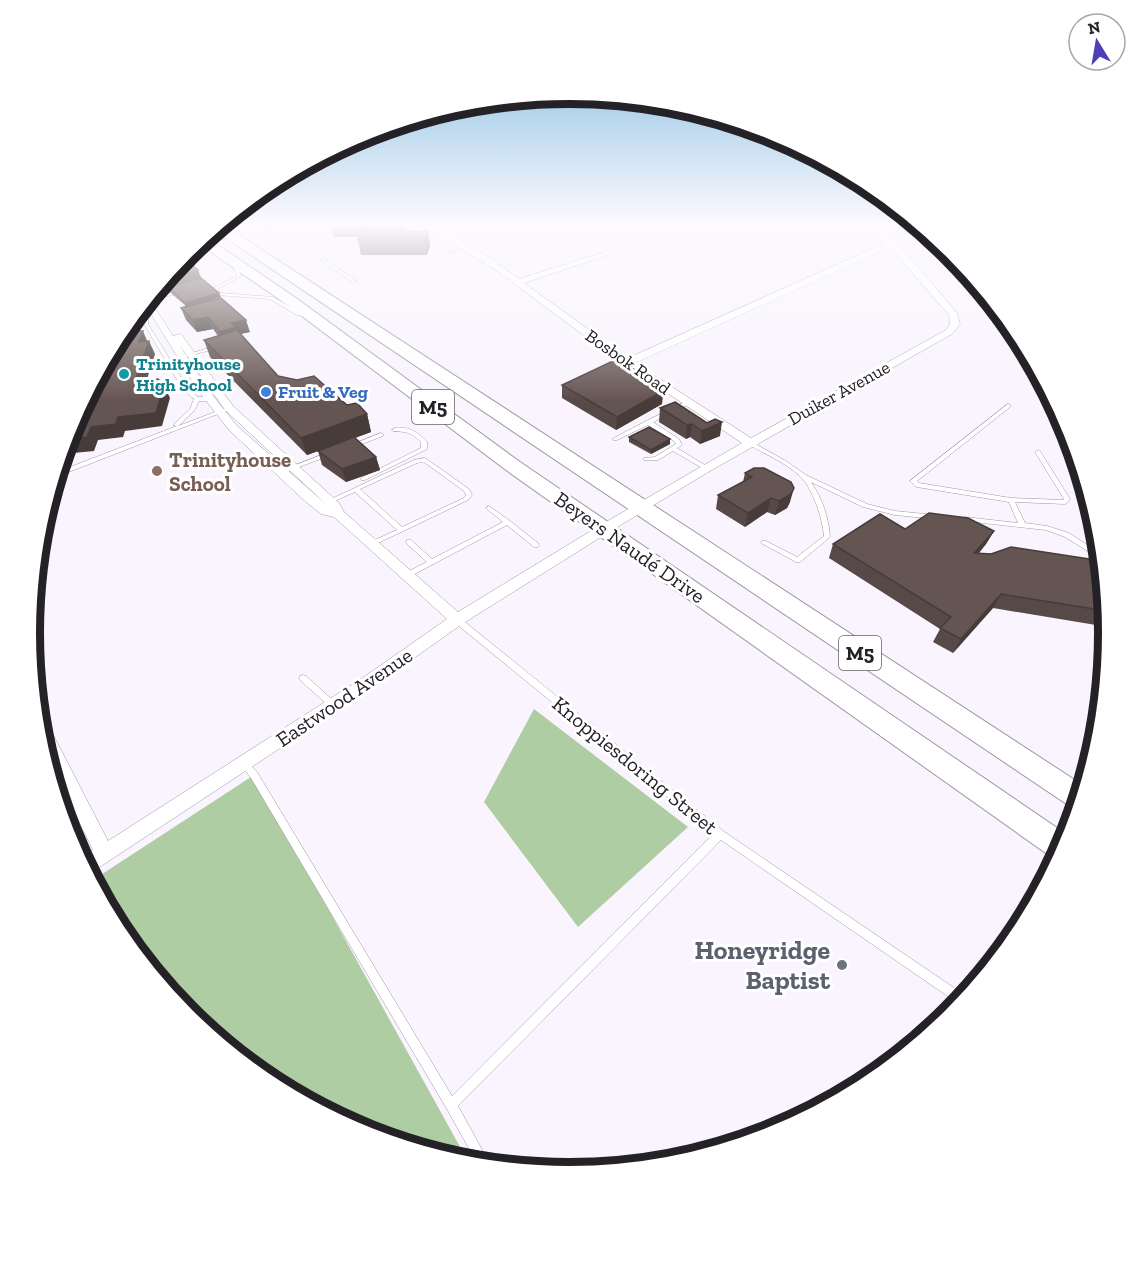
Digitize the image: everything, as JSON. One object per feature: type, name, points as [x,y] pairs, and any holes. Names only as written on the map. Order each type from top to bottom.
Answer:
[{"type":"main road","name":"Beyers Naudé Drive","points":[[263,283],[513,466],[1054,843]]},
{"type":"main road","name":"Beyers Naudé Drive","points":[[302,283],[1073,794]]},
{"type":"street","name":"Bosbok Road","points":[[524,283],[568,319],[628,362],[750,443]]},
{"type":"street","points":[[628,362],[802,283]]},
{"type":"street","name":"Duiker Avenue","points":[[604,529],[706,468],[953,328],[954,315],[926,283]]},
{"type":"street","name":"Knoppiesdoring Street","points":[[152,308],[233,428],[326,511],[338,514],[458,620]]},
{"type":"street","name":"Knoppiesdoring Street","points":[[186,355],[221,407],[294,467],[335,506],[338,514]]},
{"type":"street","name":"Eastwood Avenue","points":[[93,862],[244,764],[458,620],[604,529]]},
{"type":"street","points":[[56,758],[105,854]]},
{"type":"lane","points":[[227,283],[216,290],[220,295],[271,298],[299,314],[314,318]]},
{"type":"lane","points":[[207,286],[220,287]]},
{"type":"lane","points":[[157,303],[172,294]]},
{"type":"lane","points":[[149,313],[146,324],[184,388],[197,399],[221,407]]},
{"type":"lane","points":[[186,355],[209,349]]},
{"type":"lane","points":[[176,425],[192,410],[197,399]]},
{"type":"lane","points":[[615,439],[687,403]]},
{"type":"lane","points":[[1008,406],[913,481],[917,485],[1011,500],[1059,503],[1067,499],[1038,452]]},
{"type":"lane","points":[[129,447],[150,435],[221,407]]},
{"type":"lane","points":[[67,471],[221,407]]},
{"type":"lane","points":[[646,459],[656,459],[678,445],[676,440],[648,422]]},
{"type":"lane","points":[[363,479],[424,449],[424,442],[412,432],[405,429],[395,430]]},
{"type":"lane","points":[[348,447],[381,435]]},
{"type":"lane","name":"Bosbok Road","points":[[750,443],[806,477],[865,506],[895,513],[941,517]]},
{"type":"lane","points":[[673,448],[706,468]]},
{"type":"lane","points":[[281,472],[337,451]]},
{"type":"lane","points":[[330,501],[417,461],[425,460],[467,490],[469,495],[466,499],[372,544]]},
{"type":"lane","points":[[764,543],[798,560],[827,537],[825,519],[806,477]]},
{"type":"lane","points":[[356,489],[401,530]]},
{"type":"lane","points":[[1011,500],[1022,525]]},
{"type":"lane","points":[[489,508],[536,545]]},
{"type":"lane","points":[[952,518],[1047,528],[1067,535],[1092,551]]},
{"type":"lane","points":[[406,575],[508,522]]},
{"type":"lane","points":[[409,542],[431,562]]},
{"type":"lane","name":"Knoppiesdoring Street","points":[[458,620],[720,834],[956,994]]},
{"type":"lane","points":[[303,678],[333,705]]},
{"type":"lane","points":[[244,764],[254,775],[478,1154]]},
{"type":"lane","points":[[451,1106],[720,834]]},
{"type":"green space","points":[[534,709],[688,827],[578,927],[484,802]]},
{"type":"green space","points":[[254,775],[462,1151],[399,1134],[367,1122],[305,1091],[247,1053],[195,1007],[172,982],[130,927],[100,876]]},
{"type":"building","points":[[182,283],[207,283],[219,293],[185,303],[170,286]]},
{"type":"building","points":[[221,298],[246,320],[231,323],[236,327],[220,332],[208,317],[193,320],[181,308]]},
{"type":"building","points":[[138,328],[137,331],[143,331],[139,342],[149,341],[135,381],[158,379],[164,385],[156,413],[118,417],[116,424],[91,427],[87,437],[78,438],[95,399],[111,368]]},
{"type":"building","points":[[237,330],[278,376],[297,380],[314,376],[347,405],[357,403],[367,414],[301,438],[204,340]]},
{"type":"building","points":[[619,358],[663,391],[617,417],[562,385]]},
{"type":"building","points":[[675,402],[707,423],[715,419],[722,422],[702,431],[692,424],[687,425],[660,408]]},
{"type":"building","points":[[649,427],[670,439],[651,450],[629,437]]},
{"type":"building","points":[[354,437],[376,457],[342,469],[318,451]]},
{"type":"building","points":[[754,468],[764,468],[791,482],[794,488],[791,494],[779,501],[771,498],[748,513],[718,495],[752,477],[745,473]]},
{"type":"building","points":[[929,513],[968,518],[994,531],[974,553],[991,554],[1011,547],[1093,560],[1097,609],[1001,594],[961,639],[940,628],[951,617],[833,544],[880,514],[905,529]]},
{"type":"waterway","points":[[971,289],[970,292],[980,300],[980,304],[985,306]]},
{"type":"waterway","points":[[996,321],[994,322],[998,324]]},
{"type":"place","name":"Trinityhouse High School","points":[[124,374]]},
{"type":"place","name":"Fruit & Veg","points":[[266,392]]},
{"type":"place","name":"Trinityhouse School","points":[[157,471]]},
{"type":"place","name":"Honeyridge Baptist","points":[[842,965]]}]
